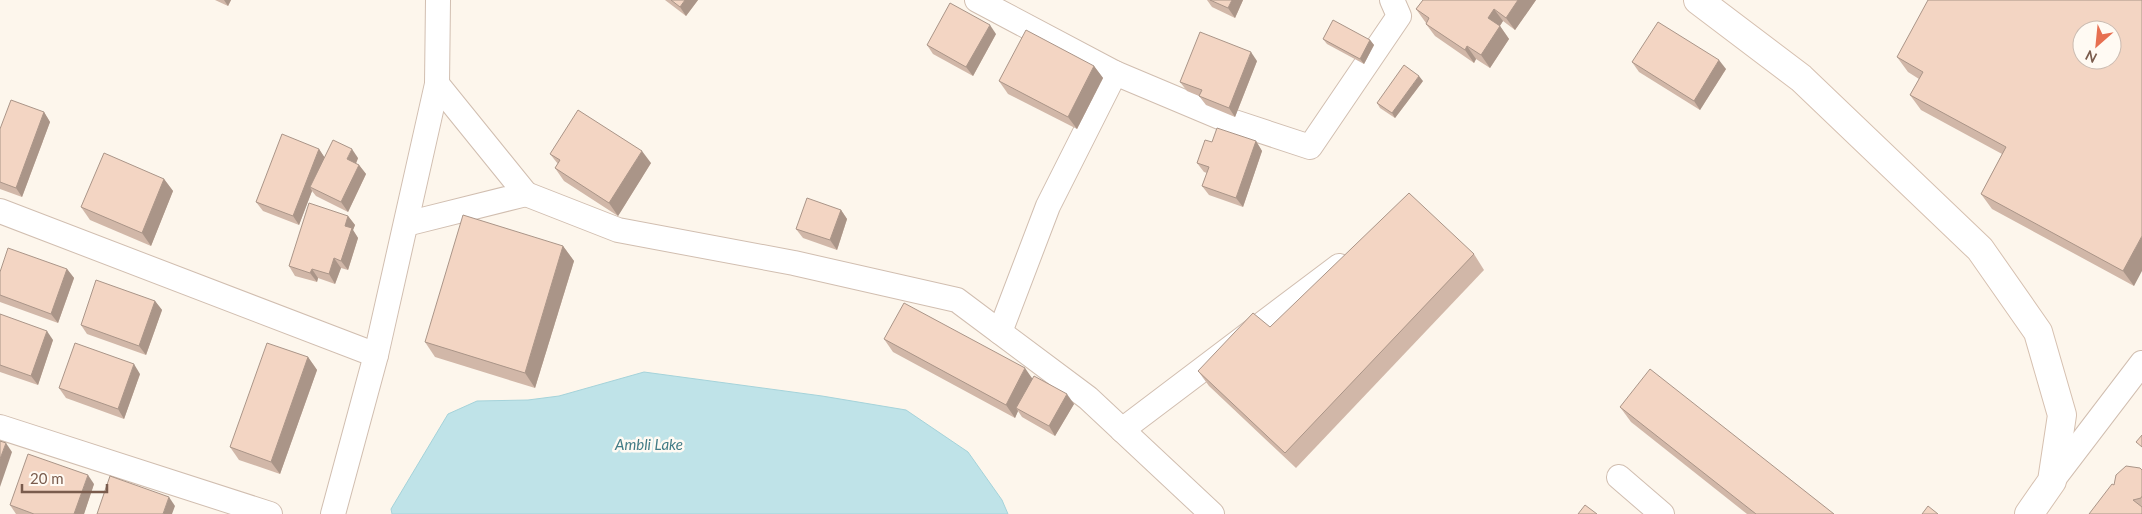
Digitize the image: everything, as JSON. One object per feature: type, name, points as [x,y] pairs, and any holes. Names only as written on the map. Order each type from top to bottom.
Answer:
[{"type":"street","points":[[333,514],[376,355],[437,84],[438,0]]},
{"type":"street","points":[[977,0],[1115,73],[1222,118],[1310,147],[1399,16],[1392,0]]},
{"type":"street","points":[[1698,0],[1801,78],[1980,249],[2038,332],[2062,415],[2052,481]]},
{"type":"street","points":[[1000,332],[1048,206],[1115,73]]},
{"type":"street","points":[[437,84],[526,194],[618,230],[794,263],[957,300],[1088,398],[1212,514]]},
{"type":"street","points":[[406,224],[526,194]]},
{"type":"street","points":[[0,211],[376,355]]},
{"type":"street","points":[[1122,430],[1339,266],[1353,252]]},
{"type":"street","points":[[2029,514],[2142,363]]},
{"type":"street","points":[[0,427],[270,514]]},
{"type":"street","points":[[1619,477],[1662,514]]},
{"type":"water","name":"Ambli Lake","points":[[644,372],[822,396],[906,410],[968,452],[1002,500],[1008,514],[392,514],[391,509],[448,414],[477,401],[528,400],[559,396]]},
{"type":"building","points":[[671,0],[685,0],[680,7]]},
{"type":"building","points":[[1210,0],[1232,0],[1228,8]]},
{"type":"building","points":[[1423,0],[1518,0],[1506,18],[1494,9],[1488,18],[1500,26],[1481,55],[1467,46],[1465,50],[1426,24],[1429,18],[1416,9]]},
{"type":"building","points":[[1928,0],[2142,0],[2142,236],[2123,271],[1981,194],[2006,147],[1910,95],[1923,72],[1897,57]]},
{"type":"building","points":[[950,3],[990,25],[966,67],[927,45]]},
{"type":"building","points":[[1333,20],[1370,40],[1360,59],[1323,39]]},
{"type":"building","points":[[1658,22],[1719,60],[1694,101],[1632,62]]},
{"type":"building","points":[[1026,30],[1094,66],[1068,117],[999,81]]},
{"type":"building","points":[[1200,32],[1251,52],[1229,108],[1199,96],[1202,90],[1180,82]]},
{"type":"building","points":[[1404,65],[1419,76],[1392,113],[1377,103]]},
{"type":"building","points":[[11,100],[44,112],[16,188],[0,182],[0,129]]},
{"type":"building","points":[[578,110],[642,151],[609,203],[555,168],[560,160],[550,154]]},
{"type":"building","points":[[1217,128],[1256,141],[1236,198],[1202,186],[1209,167],[1197,163],[1205,140],[1212,142]]},
{"type":"building","points":[[282,134],[319,149],[293,216],[256,202]]},
{"type":"building","points":[[333,140],[352,149],[347,159],[359,165],[341,202],[310,187]]},
{"type":"building","points":[[104,153],[164,179],[142,233],[81,207]]},
{"type":"building","points":[[1409,193],[1474,254],[1285,453],[1198,371],[1253,313],[1270,327]]},
{"type":"building","points":[[807,198],[841,210],[830,240],[796,229]]},
{"type":"building","points":[[309,203],[348,216],[345,226],[352,228],[341,261],[334,258],[329,274],[312,269],[310,273],[289,266]]},
{"type":"building","points":[[463,215],[563,246],[525,373],[425,342]]},
{"type":"building","points":[[8,248],[67,269],[51,314],[0,295],[0,272]]},
{"type":"building","points":[[96,280],[155,301],[139,346],[81,325]]},
{"type":"building","points":[[904,303],[1025,368],[1006,405],[884,339]]},
{"type":"building","points":[[0,314],[47,331],[31,376],[0,365]]},
{"type":"building","points":[[75,343],[134,364],[118,409],[59,388]]},
{"type":"building","points":[[267,343],[308,357],[271,462],[230,447]]},
{"type":"building","points":[[1650,369],[1834,514],[1756,514],[1620,407]]},
{"type":"building","points":[[1034,376],[1067,394],[1049,426],[1016,408]]},
{"type":"building","points":[[2142,435],[2142,447],[2136,442]]},
{"type":"building","points":[[0,441],[6,443],[0,459]]},
{"type":"building","points":[[28,454],[88,475],[74,514],[34,514],[10,505]]},
{"type":"building","points":[[2126,466],[2142,470],[2142,496],[2133,500],[2142,507],[2142,514],[2089,514],[2112,484],[2114,485],[2116,475]]},
{"type":"building","points":[[110,476],[169,497],[163,514],[97,514]]},
{"type":"building","points":[[1585,505],[1597,514],[1578,514]]},
{"type":"building","points":[[1928,506],[1938,514],[1922,514]]}]
